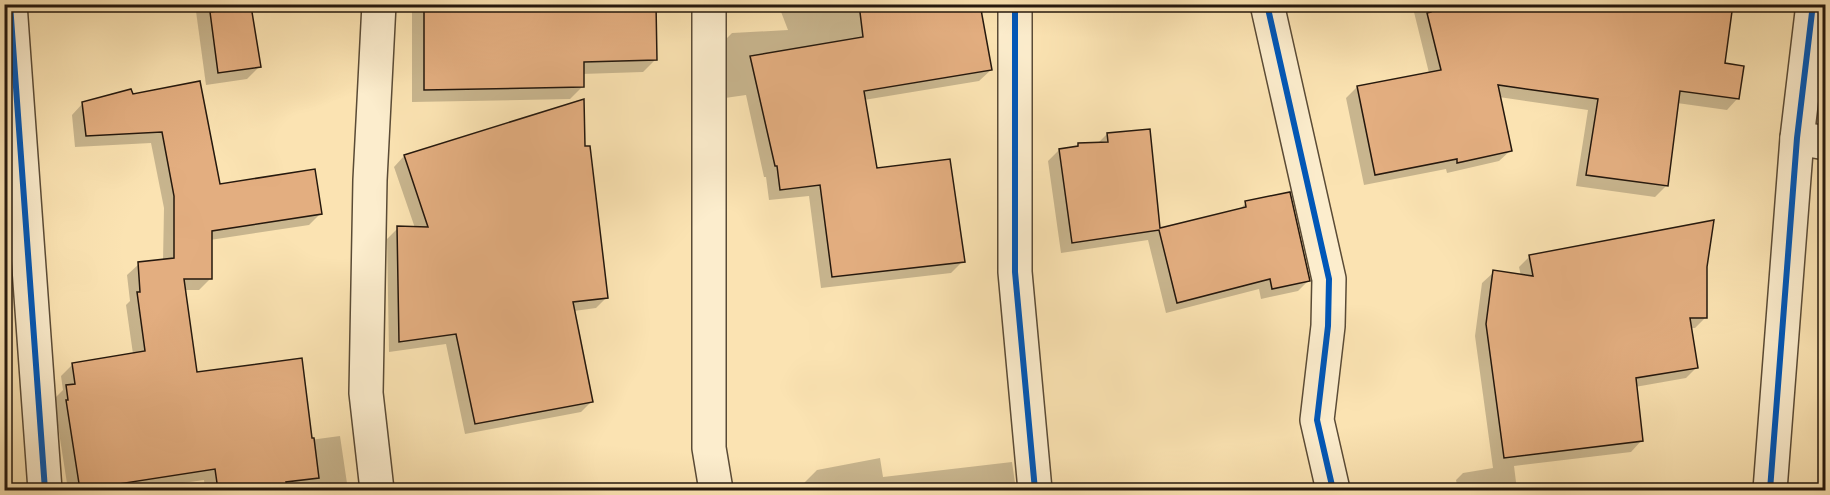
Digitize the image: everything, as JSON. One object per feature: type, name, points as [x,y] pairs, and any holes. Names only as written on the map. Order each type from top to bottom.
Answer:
[{"type":"street","points":[[10,4],[45,490]]},
{"type":"street","points":[[377,490],[366,393],[370,180],[379,4]]},
{"type":"street","points":[[709,4],[709,448],[716,490]]},
{"type":"street","points":[[1015,4],[1015,272],[1035,490]]},
{"type":"street","points":[[1267,4],[1329,279],[1328,326],[1317,420],[1333,490]]},
{"type":"street","points":[[1770,490],[1811,141],[1813,4]]},
{"type":"building","points":[[424,4],[656,4],[657,60],[584,62],[584,87],[424,90]]},
{"type":"building","points":[[859,4],[980,4],[992,70],[864,91],[877,168],[950,159],[965,262],[832,277],[820,185],[780,190],[777,166],[775,166],[750,56],[863,37]]},
{"type":"building","points":[[1429,4],[1733,4],[1725,63],[1744,66],[1739,99],[1680,91],[1668,186],[1586,175],[1598,99],[1498,85],[1512,151],[1457,163],[1457,159],[1375,175],[1357,86],[1441,70],[1427,13],[1431,12]]},
{"type":"building","points":[[251,6],[261,67],[218,73],[210,12]]},
{"type":"building","points":[[200,81],[220,184],[315,169],[322,214],[212,231],[212,279],[184,279],[197,372],[302,358],[319,478],[286,482],[288,490],[218,490],[215,469],[80,490],[66,400],[68,400],[66,385],[75,384],[72,363],[145,351],[137,292],[140,292],[138,262],[174,258],[174,196],[162,132],[86,136],[82,102],[131,89],[133,94]]},
{"type":"building","points":[[584,99],[585,146],[590,146],[608,298],[573,302],[593,402],[475,424],[456,334],[399,342],[397,226],[428,227],[404,155]]},
{"type":"building","points":[[1150,129],[1160,228],[1246,207],[1245,201],[1290,192],[1310,281],[1272,289],[1270,279],[1177,303],[1159,230],[1072,243],[1059,149],[1078,146],[1078,143],[1108,142],[1107,133]]},
{"type":"building","points":[[1714,220],[1707,267],[1707,318],[1690,318],[1698,368],[1636,378],[1643,441],[1504,458],[1486,324],[1493,270],[1533,276],[1529,255]]},
{"type":"cycle path","points":[[10,4],[45,490]]},
{"type":"cycle path","points":[[1015,4],[1015,272],[1035,490]]},
{"type":"cycle path","points":[[1267,4],[1329,279],[1328,326],[1317,420],[1333,490]]},
{"type":"cycle path","points":[[1770,490],[1797,138],[1813,4]]}]
